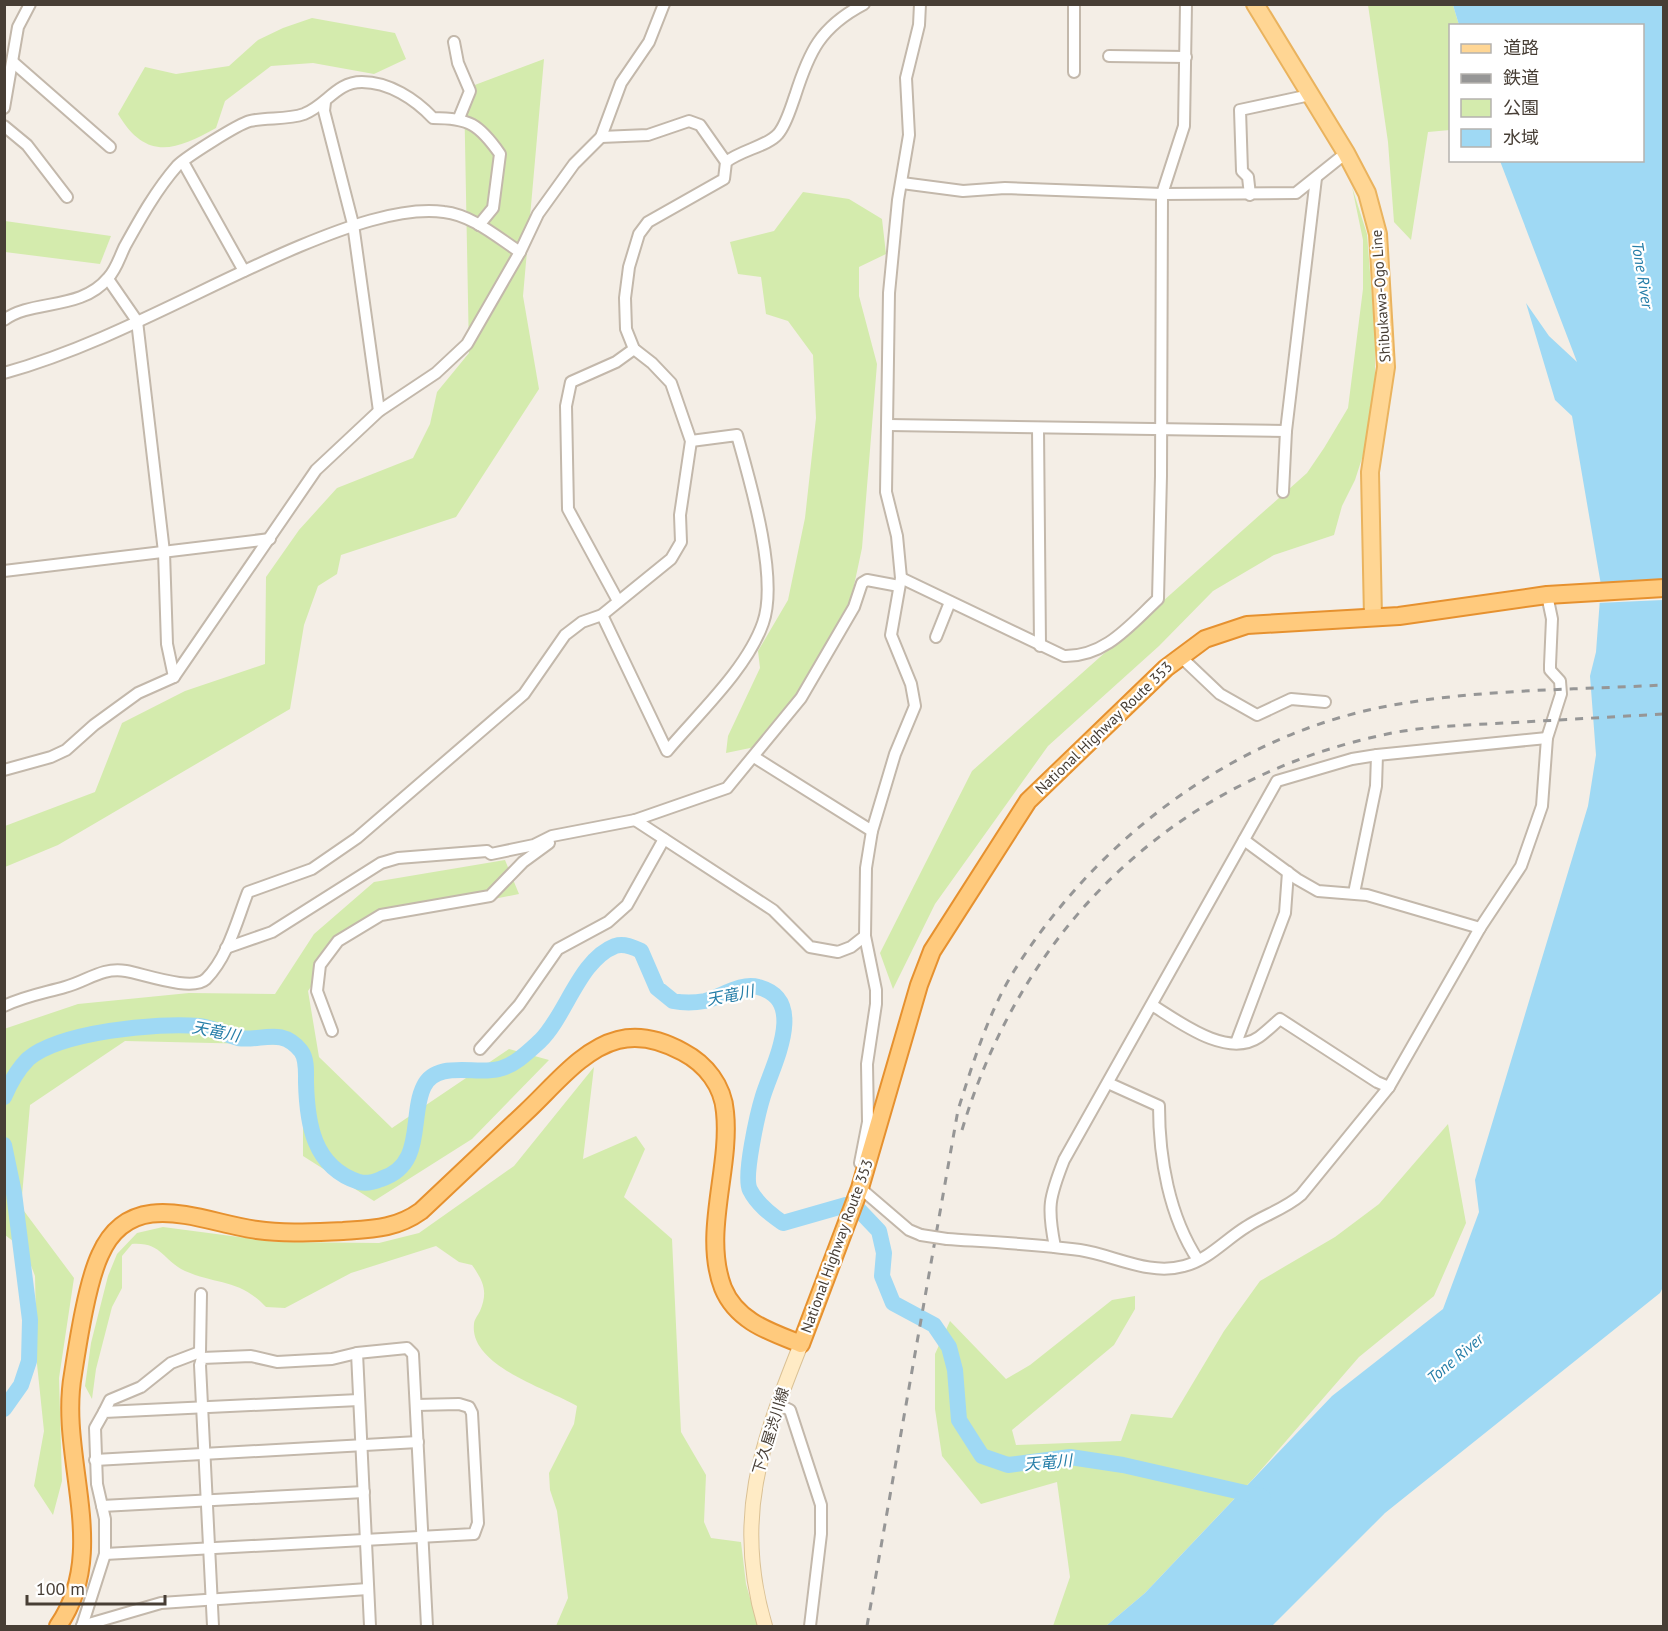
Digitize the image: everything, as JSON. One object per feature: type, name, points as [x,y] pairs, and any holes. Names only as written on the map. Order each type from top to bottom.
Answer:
[{"type":"highway","name":"National Highway Route 353","points":[[58,1626],[74,1597],[82,1565],[82,1529],[70,1409],[73,1374],[100,1253],[122,1226],[141,1216],[176,1214],[271,1231],[337,1231],[399,1224],[421,1211],[581,1060],[617,1040],[646,1038],[670,1044],[698,1060],[711,1074],[724,1100],[726,1131],[716,1255],[724,1289],[736,1308],[753,1324],[801,1344],[858,1194],[888,1102],[919,986],[932,951],[1028,801],[1180,656],[1205,639],[1247,625],[1373,617],[1553,594],[1664,588]]},
{"type":"main road","name":"Shibukawa-Ogo Line","points":[[1255,4],[1346,153],[1367,193],[1374,213],[1378,234],[1384,336],[1384,392],[1372,459],[1370,489],[1373,617]]},
{"type":"main road","name":"下久屋渋川線","points":[[765,1626],[755,1587],[750,1535],[755,1482],[777,1404],[801,1344]]},
{"type":"street","points":[[4,108],[14,63],[18,27],[30,4]]},
{"type":"street","points":[[4,770],[51,757],[66,750],[94,725],[138,693],[174,677],[316,470],[379,411],[436,373],[467,344],[520,252],[538,214],[574,164],[601,137],[621,83],[649,42],[664,4]]},
{"type":"street","points":[[726,162],[739,152],[778,134],[818,40],[864,4]]},
{"type":"street","points":[[920,4],[919,25],[906,78],[909,135],[889,293],[889,425],[886,492],[897,537],[900,582],[891,635],[911,684],[915,706],[895,754],[872,831],[867,868],[865,936],[876,990],[876,1004],[867,1064],[868,1122],[859,1170],[858,1194],[909,1230],[921,1235],[1084,1250],[1125,1263],[1152,1267],[1184,1266],[1198,1260],[1213,1252],[1245,1227],[1291,1204],[1301,1195],[1389,1087],[1480,928],[1521,866],[1545,797],[1547,738],[1561,694],[1560,681],[1550,670],[1553,594]]},
{"type":"street","points":[[1074,4],[1074,72]]},
{"type":"street","points":[[226,948],[272,932],[381,863],[398,858],[487,851],[491,854],[534,845],[561,834],[635,820],[727,788],[801,698],[854,607],[862,583],[867,580],[900,582],[950,602],[1064,656],[1090,653],[1114,641],[1158,599],[1162,194],[1184,126],[1186,4]]},
{"type":"street","points":[[453,42],[458,63],[470,91],[459,118]]},
{"type":"street","points":[[1109,56],[1186,57]]},
{"type":"street","points":[[14,63],[110,147]]},
{"type":"street","points":[[4,320],[72,300],[108,279],[145,211],[183,162],[249,121],[303,114],[325,102],[337,88],[349,83],[364,82],[393,88],[423,108],[433,118],[459,118],[476,125],[500,154],[493,208],[478,225]]},
{"type":"street","points":[[1250,195],[1248,177],[1242,171],[1240,110],[1310,94]]},
{"type":"street","points":[[325,102],[324,111],[353,224],[379,411]]},
{"type":"street","points":[[4,1006],[24,996],[68,986],[102,970],[124,970],[182,984],[200,983],[207,978],[226,948],[248,892],[312,869],[357,838],[524,694],[565,635],[582,622],[602,615],[671,559],[681,542],[680,515],[691,441],[671,383],[652,363],[634,349],[626,329],[625,298],[629,267],[639,234],[648,222],[724,179],[726,162],[700,125],[690,121],[648,135],[601,137]]},
{"type":"street","points":[[4,126],[27,145],[67,196]]},
{"type":"street","points":[[902,183],[963,191],[1005,188],[1162,194],[1296,194],[1346,153]]},
{"type":"street","points":[[183,162],[244,271]]},
{"type":"street","points":[[1283,492],[1286,431],[1316,178]]},
{"type":"street","points":[[4,373],[72,350],[353,224],[428,210],[448,212],[478,225],[520,252]]},
{"type":"street","points":[[108,279],[137,321],[164,552],[167,644],[174,677]]},
{"type":"street","points":[[618,601],[568,508],[566,406],[571,382],[616,362],[634,349]]},
{"type":"street","points":[[889,425],[1286,431]]},
{"type":"street","points":[[1038,428],[1040,646]]},
{"type":"street","points":[[602,615],[667,751],[740,665],[763,623],[769,589],[752,487],[737,435],[691,441]]},
{"type":"street","points":[[4,571],[270,539]]},
{"type":"street","points":[[936,637],[950,602]]},
{"type":"street","points":[[1180,656],[1220,694],[1257,715],[1291,699],[1326,702]]},
{"type":"street","points":[[1055,1247],[1049,1219],[1049,1198],[1064,1160],[1277,781],[1352,759],[1377,755],[1547,738]]},
{"type":"street","points":[[1354,893],[1376,786],[1377,755]]},
{"type":"street","points":[[754,757],[872,831]]},
{"type":"street","points":[[635,820],[773,910],[810,946],[838,952],[851,947],[865,936]]},
{"type":"street","points":[[332,1031],[317,991],[320,965],[338,940],[381,915],[490,896],[523,862],[561,834]]},
{"type":"street","points":[[480,1048],[519,1005],[558,949],[608,922],[627,905],[664,839]]},
{"type":"street","points":[[1244,840],[1318,891],[1354,893],[1480,928]]},
{"type":"street","points":[[1236,1043],[1285,913],[1288,872]]},
{"type":"street","points":[[1152,1005],[1197,1034],[1236,1043],[1258,1038],[1280,1019],[1377,1082],[1389,1087]]},
{"type":"street","points":[[1108,1083],[1159,1106],[1159,1141],[1165,1177],[1187,1244],[1198,1260]]},
{"type":"street","points":[[82,1626],[105,1554],[102,1506],[95,1460],[95,1423],[110,1400],[141,1387],[171,1363],[200,1352],[201,1294]]},
{"type":"street","points":[[213,1626],[201,1408],[200,1365],[205,1357],[252,1356],[277,1362],[332,1359],[357,1353],[410,1349],[413,1354],[427,1626]]},
{"type":"street","points":[[357,1353],[370,1626]]},
{"type":"street","points":[[104,1412],[359,1400]]},
{"type":"street","points":[[105,1554],[423,1539],[474,1534],[478,1522],[472,1413],[469,1407],[459,1404],[416,1405]]},
{"type":"street","points":[[777,1404],[790,1410],[821,1505],[821,1534],[810,1626]]},
{"type":"street","points":[[95,1460],[418,1442]]},
{"type":"street","points":[[102,1506],[364,1492]]},
{"type":"street","points":[[82,1626],[161,1602],[211,1597],[368,1589]]},
{"type":"green space","points":[[1368,5],[1453,5],[1459,24],[1449,24],[1449,130],[1428,132],[1411,240],[1394,222],[1388,142]]},
{"type":"green space","points":[[312,18],[395,33],[406,59],[374,74],[313,63],[271,66],[225,101],[216,128],[174,146],[151,145],[139,139],[118,114],[145,67],[176,74],[229,66],[258,40]]},
{"type":"green space","points":[[544,59],[523,296],[539,389],[456,517],[341,555],[337,574],[318,586],[304,625],[290,709],[58,845],[5,867],[5,826],[95,792],[122,723],[185,691],[265,664],[266,577],[299,530],[337,488],[413,458],[430,424],[437,392],[469,353],[464,89]]},
{"type":"green space","points":[[1352,187],[1367,234],[1375,336],[1375,400],[1365,449],[1355,480],[1342,506],[1334,535],[1274,555],[1213,591],[1159,646],[1048,746],[935,904],[893,989],[880,953],[972,771],[1307,473],[1348,408],[1363,289],[1363,240]]},
{"type":"green space","points":[[803,192],[849,199],[882,219],[886,254],[859,267],[859,296],[877,364],[862,548],[849,609],[800,692],[755,747],[726,753],[728,736],[760,668],[758,651],[788,600],[805,518],[816,418],[813,355],[788,321],[766,314],[761,277],[738,274],[730,242],[774,231]]},
{"type":"green space","points":[[5,221],[111,236],[100,264],[5,252]]},
{"type":"green space","points":[[505,860],[519,894],[353,927],[308,991],[319,1057],[392,1128],[509,1049],[549,1060],[472,1139],[374,1201],[303,1156],[303,1082],[296,1045],[125,1041],[30,1105],[21,1207],[74,1278],[59,1378],[62,1481],[53,1515],[34,1486],[44,1431],[37,1364],[35,1276],[25,1250],[5,1235],[4,1029],[78,1004],[189,993],[275,994],[314,934],[374,882]]},
{"type":"green space","points":[[594,1067],[583,1159],[636,1136],[645,1149],[624,1197],[672,1239],[681,1432],[706,1475],[704,1522],[711,1538],[741,1542],[746,1584],[758,1626],[556,1626],[568,1598],[557,1511],[550,1490],[549,1473],[574,1424],[577,1406],[530,1384],[497,1364],[484,1352],[476,1339],[474,1324],[484,1298],[482,1282],[472,1265],[459,1262],[436,1246],[351,1273],[285,1308],[266,1307],[237,1287],[177,1267],[150,1246],[132,1244],[122,1256],[122,1288],[112,1307],[96,1369],[92,1399],[85,1386],[91,1343],[108,1276],[117,1254],[137,1233],[163,1227],[276,1242],[379,1243],[419,1233],[514,1166]]},
{"type":"green space","points":[[1448,1124],[1466,1223],[1434,1296],[1359,1357],[1253,1479],[1145,1593],[1106,1626],[1053,1626],[1070,1577],[1057,1482],[981,1504],[942,1456],[935,1409],[935,1354],[950,1321],[1006,1379],[1030,1365],[1112,1300],[1135,1296],[1135,1309],[1114,1345],[1012,1430],[1016,1445],[1121,1441],[1131,1414],[1172,1418],[1224,1331],[1260,1281],[1335,1237],[1379,1204]]},
{"type":"water","name":"Tone River","points":[[1453,5],[1663,5],[1663,1287],[1660,1293],[1385,1513],[1272,1626],[1106,1626],[1145,1593],[1332,1396],[1443,1309],[1479,1212],[1475,1180],[1588,806],[1596,755],[1590,676],[1596,652],[1601,585],[1572,416],[1555,400],[1526,303],[1549,336],[1577,362],[1500,162],[1644,162],[1644,24],[1459,24]]},
{"type":"pier","points":[[1663,580],[1663,600],[1597,603],[1598,583]]},
{"type":"waterway","name":"天竜川","points":[[4,1097],[14,1077],[28,1059],[62,1042],[85,1036],[135,1028],[181,1025],[214,1029],[246,1039],[278,1037],[293,1043],[304,1058],[308,1113],[311,1128],[322,1155],[331,1166],[344,1175],[364,1183],[381,1179],[395,1172],[405,1163],[414,1138],[420,1098],[430,1078],[447,1071],[499,1069],[516,1061],[540,1041],[549,1030],[592,963],[615,946],[625,945],[641,951],[657,988],[673,1001],[705,1001],[738,988],[758,987],[773,994],[782,1005],[784,1019],[779,1052],[763,1096],[755,1129],[748,1172],[750,1190],[760,1204],[783,1223],[846,1205],[859,1210],[879,1231],[884,1253],[882,1276],[893,1303],[934,1325],[949,1347],[955,1370],[959,1420],[982,1456],[1008,1465],[1070,1457],[1123,1465],[1263,1497]]},
{"type":"waterway","name":"天竜川","points":[[4,1145],[14,1193],[30,1320],[29,1361],[21,1385],[4,1409]]},
{"type":"railway","points":[[867,1626],[958,1110],[982,1039],[1005,987],[1048,923],[1086,878],[1128,837],[1174,800],[1223,768],[1276,741],[1331,720],[1388,706],[1456,696],[1664,685]]},
{"type":"railway","points":[[962,1130],[990,1055],[1025,987],[1069,925],[1120,870],[1178,823],[1243,784],[1315,754],[1392,733],[1462,725],[1664,714]]}]
